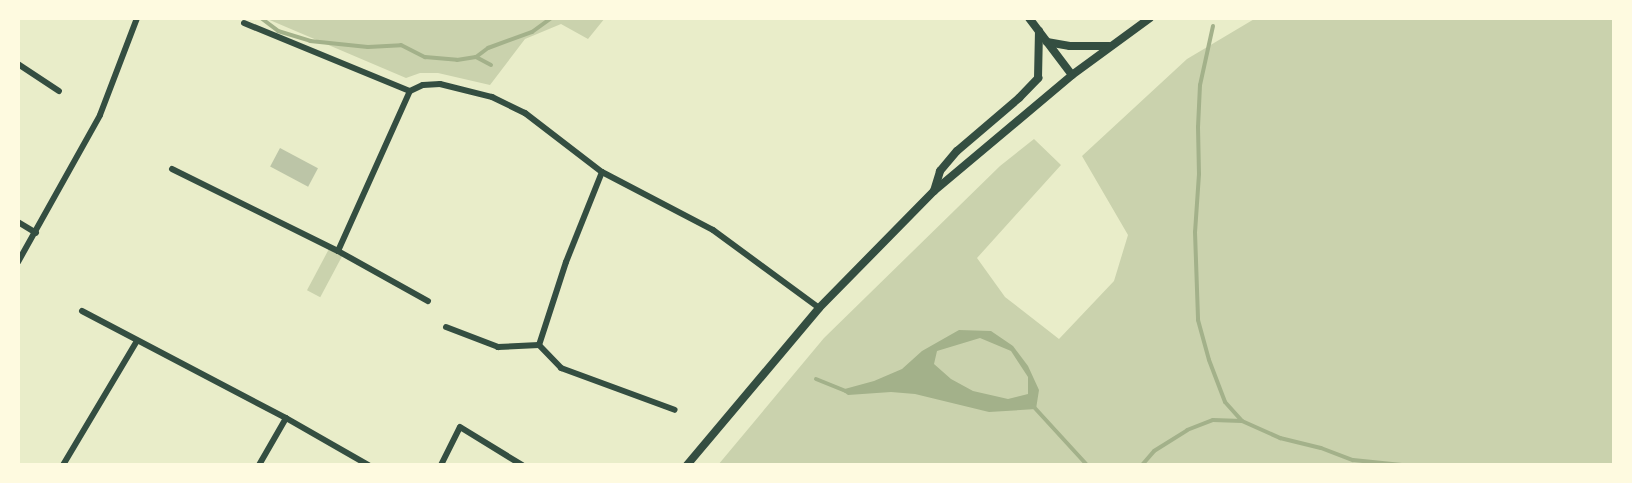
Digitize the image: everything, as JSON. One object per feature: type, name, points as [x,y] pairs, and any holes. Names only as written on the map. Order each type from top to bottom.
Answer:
[{"type":"main road","points":[[687,465],[819,308],[934,191],[1072,75],[1150,18]]},
{"type":"main road","points":[[934,191],[940,171],[957,151],[1032,86],[1040,68],[1039,31]]},
{"type":"main road","points":[[1047,42],[1070,46],[1109,46]]},
{"type":"street","points":[[18,262],[100,115],[136,18]]},
{"type":"street","points":[[1029,18],[1072,75]]},
{"type":"street","points":[[244,23],[410,91]]},
{"type":"street","points":[[18,64],[59,91]]},
{"type":"street","points":[[338,251],[410,91],[423,85],[440,84],[492,97],[525,112],[602,172],[713,230],[819,308]]},
{"type":"street","points":[[172,169],[338,251],[428,301]]},
{"type":"street","points":[[539,345],[566,262],[602,172]]},
{"type":"street","points":[[18,222],[36,233]]},
{"type":"street","points":[[82,311],[286,418],[368,465]]},
{"type":"street","points":[[446,327],[498,346],[539,345],[561,368],[675,410]]},
{"type":"street","points":[[63,465],[137,340]]},
{"type":"street","points":[[259,465],[286,418]]},
{"type":"street","points":[[441,465],[460,427],[522,465]]},
{"type":"shaded area","points":[[265,18],[605,18],[588,39],[561,24],[525,39],[490,85],[438,73],[420,73],[406,78]]},
{"type":"shaded area","points":[[1256,18],[1614,18],[1614,465],[718,465],[824,338],[1000,166],[1034,139],[1061,165],[977,258],[1005,297],[1059,339],[1114,281],[1128,235],[1082,156],[1187,59]]},
{"type":"shaded area","points":[[330,247],[343,254],[320,297],[307,290]]},
{"type":"shaded area","points":[[959,330],[991,331],[1013,346],[1028,366],[1039,390],[1036,409],[989,412],[915,394],[891,392],[848,395],[841,390],[874,381],[902,369],[922,351]],"holes":[[[980,338],[1011,351],[1028,377],[1028,394],[1008,399],[973,391],[951,379],[934,364],[937,351]]]},
{"type":"building","points":[[280,148],[318,168],[308,187],[270,167]]},
{"type":"waterway","points":[[261,18],[278,31],[310,41],[368,47],[401,45],[425,57],[457,60],[476,57],[491,65]]},
{"type":"waterway","points":[[476,57],[488,48],[532,32],[551,18]]},
{"type":"waterway","points":[[1213,26],[1200,85],[1199,174],[1195,232],[1198,320],[1209,360],[1225,402],[1242,421]]},
{"type":"waterway","points":[[816,379],[846,391]]},
{"type":"waterway","points":[[1033,406],[1087,465]]},
{"type":"waterway","points":[[1142,465],[1154,451],[1187,430],[1213,420],[1242,421],[1280,438],[1321,448],[1353,460],[1402,465]]}]
